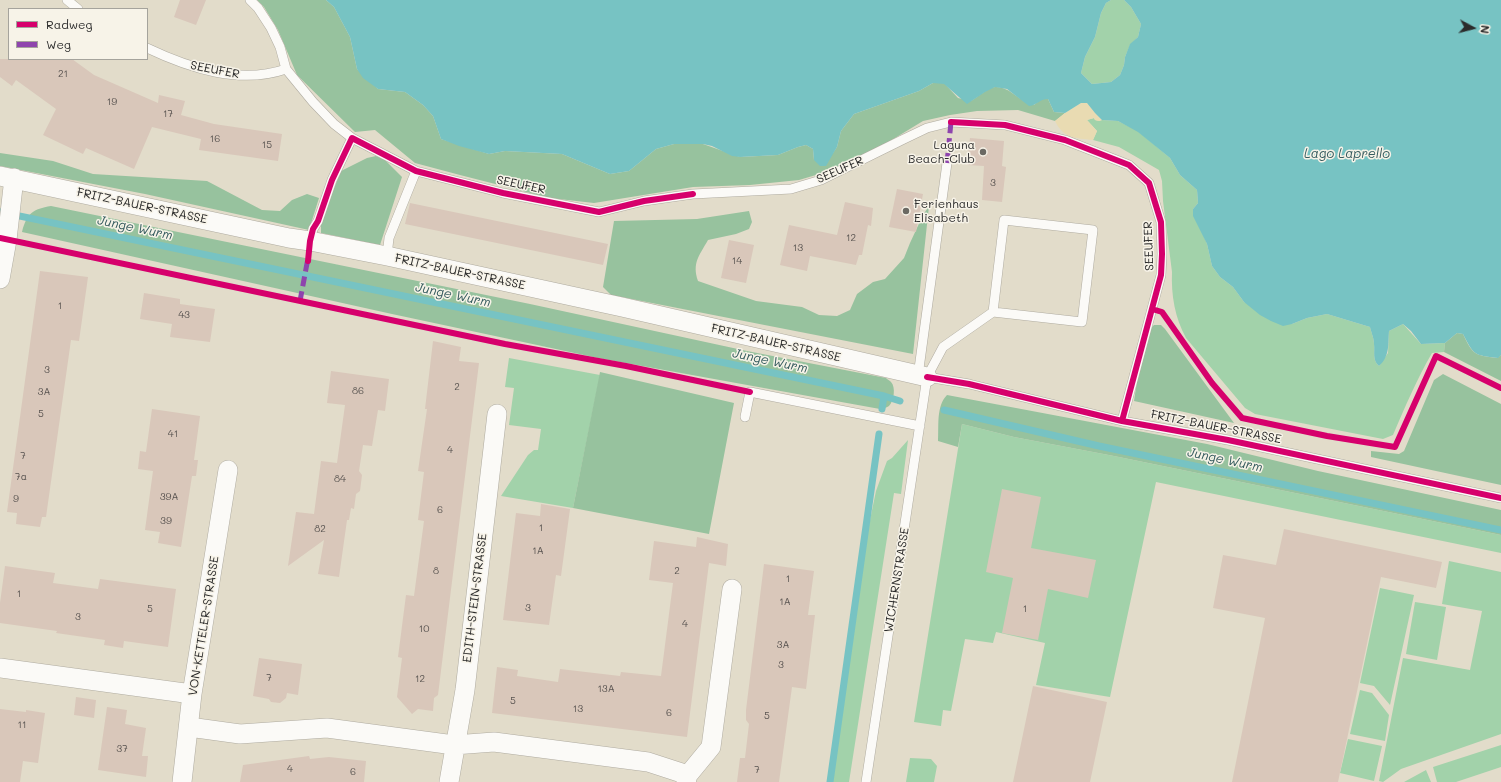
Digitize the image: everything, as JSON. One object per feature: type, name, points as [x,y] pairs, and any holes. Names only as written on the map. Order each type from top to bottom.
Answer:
[{"type":"street","name":"FRITZ-BAUER-STRASSE","points":[[7,177],[288,238],[387,256],[622,307],[922,376]]},
{"type":"street","points":[[0,279],[7,240],[7,177]]},
{"type":"street","name":"EDITH-STEIN-STRASSE","points":[[449,782],[454,745],[465,690],[497,414]]},
{"type":"street","name":"VON-KETTELER-STRASSE","points":[[182,782],[192,694],[228,470]]},
{"type":"street","points":[[189,727],[240,734],[327,728],[454,745],[494,742],[648,762],[687,779],[711,747],[732,589]]},
{"type":"street","points":[[0,668],[192,694]]},
{"type":"lane","points":[[67,0],[77,8]]},
{"type":"lane","name":"SEEUFER","points":[[250,0],[258,8],[271,28],[280,47],[286,69],[313,102],[334,124],[352,138],[416,171],[503,193],[599,212],[644,201],[693,194],[791,189],[821,180],[927,128],[951,122],[1005,125],[1065,140],[1129,165],[1149,183],[1161,222],[1162,254],[1161,275],[1122,421]]},
{"type":"lane","name":"SEEUFER","points":[[148,48],[184,64],[229,74],[246,75],[273,73],[286,69]]},
{"type":"lane","points":[[310,241],[313,229],[318,221],[332,180],[352,138]]},
{"type":"lane","points":[[922,376],[947,163]]},
{"type":"lane","points":[[387,256],[389,238],[416,171]]},
{"type":"lane","points":[[922,376],[943,347],[993,312],[1082,322],[1093,230],[1004,220],[993,312]]},
{"type":"lane","name":"FRITZ-BAUER-STRASSE","points":[[922,376],[969,384],[1122,421],[1228,440],[1501,498]]},
{"type":"lane","name":"WICHERNSTRASSE","points":[[866,782],[920,426],[922,376]]},
{"type":"lane","points":[[745,417],[750,392],[920,426]]},
{"type":"green space","points":[[257,0],[326,0],[334,7],[350,37],[357,69],[378,89],[405,92],[423,105],[433,116],[441,139],[489,154],[505,151],[562,154],[610,174],[629,171],[656,149],[674,144],[703,144],[740,157],[778,155],[806,145],[813,149],[814,160],[833,153],[837,147],[841,131],[854,114],[919,91],[933,83],[944,83],[958,98],[971,101],[989,89],[1000,87],[1034,105],[1041,99],[1048,99],[1054,112],[1065,113],[1055,121],[1018,110],[977,111],[923,121],[862,158],[826,172],[799,180],[750,185],[693,187],[594,203],[550,198],[415,163],[375,130],[355,132],[297,75],[278,30],[264,7]]},
{"type":"green space","points":[[1111,0],[1124,0],[1131,7],[1141,24],[1138,37],[1130,45],[1125,57],[1120,75],[1111,82],[1092,84],[1081,73],[1085,57],[1095,37],[1101,13],[1106,3]]},
{"type":"green space","points":[[1094,118],[1095,120],[1099,121],[1118,121],[1138,131],[1170,158],[1180,175],[1197,190],[1198,203],[1193,209],[1207,244],[1212,266],[1220,277],[1233,287],[1244,302],[1292,324],[1307,318],[1327,314],[1370,327],[1374,342],[1375,361],[1379,366],[1388,353],[1389,331],[1403,324],[1421,344],[1445,343],[1444,352],[1432,353],[1416,383],[1393,435],[1383,439],[1255,414],[1245,408],[1186,338],[1176,314],[1172,289],[1172,272],[1162,181],[1159,170],[1119,147],[1093,140],[1097,131],[1087,120]]},
{"type":"green space","points":[[0,153],[53,161],[93,174],[207,181],[262,210],[280,211],[292,200],[307,194],[319,198],[309,230],[145,194],[0,166]]},
{"type":"green space","points":[[376,156],[385,160],[402,177],[380,245],[321,233],[321,221],[341,171],[367,158]]},
{"type":"green space","points":[[51,206],[530,304],[747,351],[886,378],[893,384],[893,398],[889,406],[880,409],[598,358],[22,232],[26,220],[32,213]]},
{"type":"green space","points":[[929,206],[913,354],[611,295],[603,287],[614,221],[697,219],[749,211],[752,222],[749,229],[736,234],[708,240],[699,255],[696,264],[696,275],[698,281],[756,301],[802,307],[819,315],[837,316],[850,310],[857,294],[873,282],[885,279],[904,258],[923,215]]},
{"type":"green space","points":[[1154,325],[1161,325],[1165,329],[1234,423],[1134,401],[1140,362],[1148,331]]},
{"type":"green space","points":[[1457,333],[1463,334],[1472,350],[1479,355],[1497,358],[1501,355],[1501,381],[1444,352],[1445,343]]},
{"type":"green space","points":[[509,358],[600,375],[573,508],[501,496],[528,455],[534,450],[538,450],[541,429],[509,425],[514,388],[505,387]]},
{"type":"green space","points":[[600,372],[734,403],[709,534],[573,508]]},
{"type":"green space","points":[[1443,374],[1501,404],[1501,485],[1371,457],[1371,451],[1399,454],[1404,451],[1434,380]]},
{"type":"green space","points":[[947,395],[1207,444],[1318,471],[1501,510],[1501,535],[1014,437],[962,424],[958,447],[938,441],[940,410],[943,400]]},
{"type":"green space","points":[[962,424],[1014,437],[1501,535],[1501,553],[1156,482],[1110,697],[1036,685],[1045,643],[996,632],[993,643],[965,639],[951,711],[943,710],[941,726],[914,722]]},
{"type":"green space","points":[[908,440],[901,494],[894,493],[849,782],[832,782],[853,602],[876,491],[887,461],[892,458]]},
{"type":"green space","points":[[1449,561],[1501,572],[1501,734],[1401,769],[1383,782],[1379,781],[1403,658],[1470,670],[1482,611],[1442,604]]},
{"type":"green space","points":[[1380,588],[1414,595],[1390,705],[1374,686],[1360,683]]},
{"type":"green space","points":[[1415,602],[1446,607],[1437,660],[1406,654]]},
{"type":"green space","points":[[1360,690],[1372,693],[1389,715],[1385,741],[1350,734]]},
{"type":"green space","points":[[1348,739],[1382,746],[1374,781],[1340,773]]},
{"type":"green space","points":[[1501,745],[1501,767],[1456,782],[1437,782],[1433,767]]},
{"type":"green space","points":[[910,758],[931,759],[937,766],[934,782],[906,782]]},
{"type":"green space","points":[[1426,770],[1431,782],[1404,782]]},
{"type":"sand","points":[[1081,103],[1087,103],[1102,120],[1095,120],[1094,118],[1087,120],[1097,131],[1093,140],[1075,138],[1066,134],[1058,127],[1055,121]]},
{"type":"water","name":"Lago Laprello","points":[[326,0],[1111,0],[1106,3],[1101,13],[1095,37],[1085,57],[1081,73],[1092,84],[1111,82],[1120,75],[1130,44],[1138,37],[1141,24],[1131,7],[1124,0],[1501,0],[1501,355],[1498,358],[1475,353],[1463,334],[1457,333],[1445,343],[1421,344],[1411,331],[1403,324],[1389,331],[1387,354],[1379,366],[1375,361],[1374,342],[1370,327],[1327,314],[1307,318],[1283,326],[1260,315],[1244,302],[1233,287],[1220,277],[1212,266],[1207,244],[1193,216],[1193,209],[1198,203],[1197,190],[1180,175],[1170,158],[1138,132],[1118,121],[1102,120],[1087,103],[1081,103],[1065,113],[1054,112],[1048,99],[1029,106],[1007,89],[995,87],[967,104],[944,84],[933,83],[919,91],[854,114],[841,131],[837,147],[826,166],[820,166],[814,160],[813,149],[806,145],[778,155],[740,157],[732,156],[712,146],[703,144],[674,144],[656,149],[629,171],[610,174],[562,154],[505,151],[489,154],[459,146],[441,139],[433,116],[423,105],[405,92],[378,89],[363,78],[357,69],[350,37],[334,7]]},
{"type":"building","points":[[180,0],[206,0],[196,25],[174,17]]},
{"type":"building","points":[[0,59],[73,60],[94,75],[158,103],[159,95],[185,101],[181,115],[214,124],[282,134],[278,161],[199,150],[201,139],[152,127],[134,169],[86,148],[83,154],[43,135],[56,109],[16,80],[12,86],[0,77]]},
{"type":"building","points":[[970,138],[1004,141],[1002,166],[1006,167],[1002,202],[982,200],[984,166],[967,165]]},
{"type":"building","name":"Ferienhaus Elisabeth","points":[[897,189],[923,194],[916,232],[889,227]]},
{"type":"building","points":[[845,202],[873,208],[871,226],[868,225],[862,255],[859,255],[856,265],[810,256],[807,271],[780,265],[789,225],[837,235]]},
{"type":"building","points":[[410,203],[608,244],[603,265],[405,224]]},
{"type":"building","points":[[729,240],[754,245],[746,283],[721,278]]},
{"type":"building","points":[[40,271],[88,277],[79,341],[71,340],[46,517],[42,517],[40,527],[16,524],[17,513],[7,512]]},
{"type":"building","points":[[144,293],[180,299],[180,304],[215,309],[210,342],[170,337],[172,324],[140,319]]},
{"type":"building","points":[[433,341],[461,347],[459,361],[479,363],[438,695],[434,698],[433,711],[418,709],[412,714],[397,697],[402,658],[398,657],[406,595],[414,596],[424,521],[418,520],[424,472],[418,471],[427,409],[425,409]]},
{"type":"building","points":[[331,371],[389,379],[385,411],[378,410],[372,446],[363,445],[359,471],[362,475],[360,491],[356,494],[354,509],[351,508],[349,520],[347,520],[339,577],[318,574],[324,540],[288,566],[296,512],[314,514],[321,461],[337,463],[345,405],[327,403]]},
{"type":"building","points":[[152,409],[200,416],[194,460],[198,460],[196,476],[192,476],[181,547],[158,543],[160,532],[145,530],[153,471],[138,469],[140,451],[146,452]]},
{"type":"building","points":[[1002,489],[1041,497],[1031,548],[1096,560],[1088,598],[1048,589],[1038,640],[1002,633],[1013,578],[986,572]]},
{"type":"building","points":[[541,504],[570,509],[561,576],[556,575],[549,625],[503,620],[516,513],[540,516]]},
{"type":"building","points":[[1284,529],[1442,562],[1436,588],[1381,577],[1338,782],[1232,782],[1265,618],[1213,608],[1223,555],[1276,565]]},
{"type":"building","points":[[697,537],[728,544],[726,566],[709,563],[687,737],[492,713],[497,667],[518,670],[517,676],[558,682],[560,669],[620,676],[621,672],[661,676],[673,583],[649,580],[654,541],[696,547]]},
{"type":"building","points":[[764,564],[814,571],[808,615],[815,615],[806,689],[792,687],[779,782],[737,782],[740,758],[745,758],[749,724],[746,720],[746,710]]},
{"type":"building","points":[[5,566],[55,573],[53,583],[98,589],[100,579],[176,589],[168,647],[124,641],[123,648],[104,645],[105,640],[56,633],[57,631],[0,623],[0,603]]},
{"type":"building","points":[[259,658],[302,664],[298,695],[287,693],[286,698],[280,703],[271,702],[269,699],[253,696]]},
{"type":"building","points":[[1033,686],[1107,702],[1090,782],[1013,782]]},
{"type":"building","points":[[76,697],[96,700],[94,718],[74,715]]},
{"type":"building","points":[[107,707],[127,710],[125,724],[146,728],[142,756],[148,756],[146,777],[98,770]]},
{"type":"building","points":[[0,709],[26,712],[26,710],[45,713],[38,763],[23,761],[20,782],[0,782]]},
{"type":"building","points":[[309,756],[310,759],[329,757],[366,761],[364,782],[240,782],[243,765]]},
{"type":"waterway","name":"Junge Wurm","points":[[0,212],[884,396],[900,401]]},
{"type":"waterway","points":[[882,409],[884,396]]},
{"type":"waterway","name":"Junge Wurm","points":[[944,410],[1099,446],[1501,530]]},
{"type":"waterway","points":[[830,782],[879,434]]},
{"type":"marked path","points":[[947,163],[951,122]]},
{"type":"marked path","points":[[300,301],[308,258]]},
{"type":"cycle path","points":[[951,122],[1005,125],[1065,140],[1129,165],[1149,183],[1161,222],[1161,275],[1122,421]]},
{"type":"cycle path","points":[[308,261],[313,229],[318,221],[332,180],[352,138],[416,171],[503,193],[599,212],[644,201],[693,194]]},
{"type":"cycle path","points":[[0,238],[505,344],[626,366],[750,392]]},
{"type":"cycle path","points":[[1152,309],[1162,312],[1212,383],[1242,418],[1327,436],[1395,447],[1436,356],[1501,388]]},
{"type":"cycle path","points":[[927,377],[969,384],[1122,421],[1228,440],[1501,498]]},
{"type":"place","name":"Laguna Beach-Club","points":[[983,152]]},
{"type":"place","name":"Ferienhaus Elisabeth","points":[[906,211]]}]
